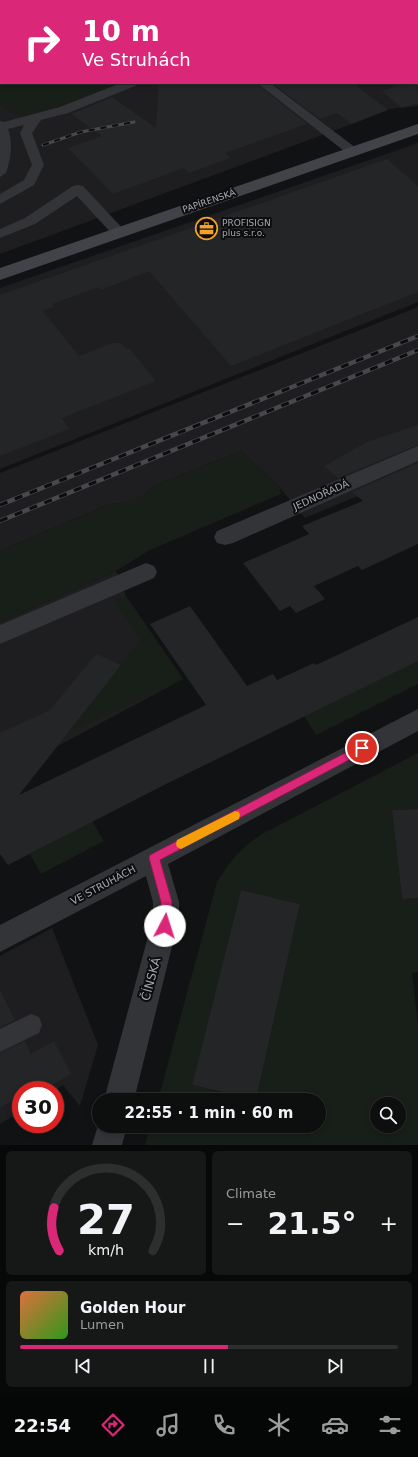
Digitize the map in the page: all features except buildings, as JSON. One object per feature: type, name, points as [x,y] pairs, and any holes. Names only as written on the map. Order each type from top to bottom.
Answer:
[{"type":"street","name":"PAPÍRENSKÁ","points":[[0,274],[418,129]]},
{"type":"street","name":"JEDNOŘADÁ","points":[[225,537],[418,453]]},
{"type":"street","points":[[0,636],[146,572]]},
{"type":"street","name":"VE STRUHÁCH","points":[[0,939],[418,719]]},
{"type":"street","name":"ČÍNSKÁ","points":[[121,1093],[166,918],[166,902],[154,858]]},
{"type":"street","points":[[107,1145],[110,1133]]},
{"type":"lane","points":[[0,173],[5,151],[5,138],[0,126],[64,110],[129,84]]},
{"type":"lane","points":[[264,84],[352,151]]},
{"type":"lane","points":[[0,200],[29,182],[38,165],[26,133],[36,118]]},
{"type":"lane","points":[[0,234],[30,221],[78,189],[118,232]]},
{"type":"lane","points":[[0,1041],[31,1025]]},
{"type":"shaded area","points":[[0,84],[418,84],[418,106],[389,109],[0,254]]},
{"type":"shaded area","points":[[0,84],[120,84],[31,118],[11,112],[0,105]]},
{"type":"shaded area","points":[[418,143],[418,302],[0,469],[0,288]]},
{"type":"shaded area","points":[[418,307],[418,471],[305,518],[280,488],[241,451],[154,486],[143,496],[128,503],[110,504],[0,551],[0,473]]},
{"type":"shaded area","points":[[241,451],[280,488],[281,494],[150,550],[116,571],[0,622],[0,551],[110,504],[134,500],[154,486]]},
{"type":"shaded area","points":[[116,571],[126,596],[183,679],[0,777],[0,622]]},
{"type":"shaded area","points":[[126,596],[183,679],[64,735],[140,640],[114,601]]},
{"type":"shaded area","points":[[418,660],[418,684],[316,735],[304,716]]},
{"type":"shaded area","points":[[418,753],[418,809],[392,810],[402,899],[418,898],[418,972],[412,973],[418,1024],[418,1145],[145,1145],[148,1133],[326,1133],[326,1093],[258,1093],[300,904],[241,890],[192,1085],[224,1093],[160,1093],[217,882],[236,855],[262,834]]},
{"type":"shaded area","points":[[92,821],[104,841],[41,874],[30,854]]},
{"type":"shaded area","points":[[52,928],[98,1045],[80,1106],[64,1086],[64,1081],[12,1081],[12,1117],[0,1124],[0,956]]},
{"type":"railway","points":[[43,145],[81,132],[134,122]]},
{"type":"railway","points":[[0,505],[418,336]]},
{"type":"railway","points":[[0,521],[418,350]]},
{"type":"slow traffic","points":[[181,844],[235,815]]},
{"type":"place","name":"PROFISIGN plus s.r.o.","points":[[207,228]]},
{"type":"route","points":[[165,926],[166,902],[154,858],[362,748]]}]
